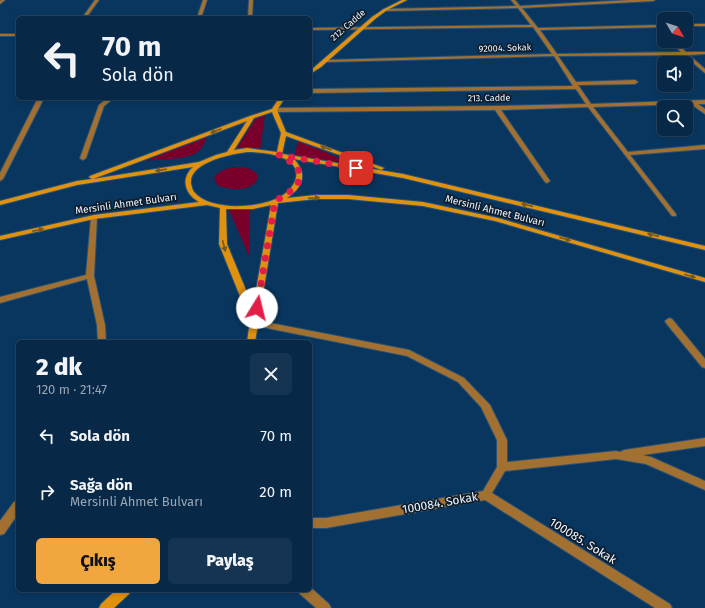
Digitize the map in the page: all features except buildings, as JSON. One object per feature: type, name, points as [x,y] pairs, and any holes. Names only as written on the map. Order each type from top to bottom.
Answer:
[{"type":"main road","points":[[384,10],[389,0]]},
{"type":"main road","name":"212. Cadde","points":[[312,72],[384,10],[405,0]]},
{"type":"main road","points":[[0,203],[76,183],[274,110],[281,100]]},
{"type":"main road","points":[[199,164],[191,172],[188,181],[189,190],[196,197],[208,204],[223,207],[253,207],[275,201],[288,194],[297,185],[300,176],[298,168],[291,160],[279,155],[284,133],[274,110]]},
{"type":"main road","points":[[230,152],[252,117]]},
{"type":"main road","points":[[284,133],[403,176]]},
{"type":"main road","name":"Mersinli Ahmet Bulvarı","points":[[199,164],[213,157],[230,152],[247,150],[264,151],[279,155],[403,176],[705,248]]},
{"type":"main road","points":[[76,183],[199,164]]},
{"type":"main road","name":"Mersinli Ahmet Bulvarı","points":[[275,201],[316,197],[348,197],[423,204],[496,219],[705,280]]},
{"type":"main road","points":[[251,340],[275,201]]},
{"type":"main road","name":"Mersinli Ahmet Bulvarı","points":[[0,238],[94,217],[208,204]]},
{"type":"main road","points":[[223,207],[223,244],[255,323]]},
{"type":"main road","points":[[105,608],[123,592]]},
{"type":"street","points":[[0,3],[3,0]]},
{"type":"street","points":[[85,16],[97,0]]},
{"type":"street","points":[[200,16],[204,0]]},
{"type":"street","points":[[250,16],[251,0]]},
{"type":"street","points":[[513,0],[536,27],[589,105],[674,215]]},
{"type":"street","points":[[384,10],[519,7],[654,0]]},
{"type":"street","points":[[693,25],[705,25]]},
{"type":"street","points":[[312,29],[657,26]]},
{"type":"street","points":[[0,35],[16,35]]},
{"type":"street","points":[[678,48],[705,72]]},
{"type":"street","name":"92004. Sokak","points":[[326,61],[705,53]]},
{"type":"street","points":[[312,91],[577,86],[635,82]]},
{"type":"street","points":[[0,179],[40,100]]},
{"type":"street","points":[[83,158],[102,105],[108,100]]},
{"type":"street","name":"213. Cadde","points":[[693,102],[705,102]]},
{"type":"street","name":"213. Cadde","points":[[274,110],[497,108],[657,103]]},
{"type":"street","points":[[693,103],[705,112]]},
{"type":"street","points":[[497,108],[546,181]]},
{"type":"street","points":[[626,154],[705,146]]},
{"type":"street","points":[[94,217],[90,276],[101,325],[102,340]]},
{"type":"street","points":[[0,300],[90,276]]},
{"type":"street","points":[[669,321],[705,366]]},
{"type":"street","name":"100084. Sokak","points":[[255,323],[409,353],[461,380],[485,405],[502,440],[502,467],[486,496],[326,523],[312,523]]},
{"type":"street","points":[[502,467],[616,455],[705,442]]},
{"type":"street","points":[[616,455],[647,460],[705,486]]},
{"type":"street","name":"100085. Sokak","points":[[486,496],[666,608]]},
{"type":"street","points":[[0,530],[16,508]]},
{"type":"street","points":[[306,592],[325,608]]},
{"type":"shaded area","points":[[265,115],[260,150],[237,148],[256,118]]},
{"type":"shaded area","points":[[208,135],[200,150],[196,153],[179,158],[145,161]]},
{"type":"shaded area","points":[[298,141],[354,164],[294,157]]},
{"type":"shaded area","points":[[233,167],[244,167],[250,169],[258,176],[256,182],[247,188],[241,189],[228,189],[217,185],[214,178],[222,171]]},
{"type":"shaded area","points":[[250,209],[249,256],[229,210]]},
{"type":"route","points":[[257,308],[275,201],[288,194],[297,185],[300,176],[298,168],[291,160],[279,155],[356,168]]}]
